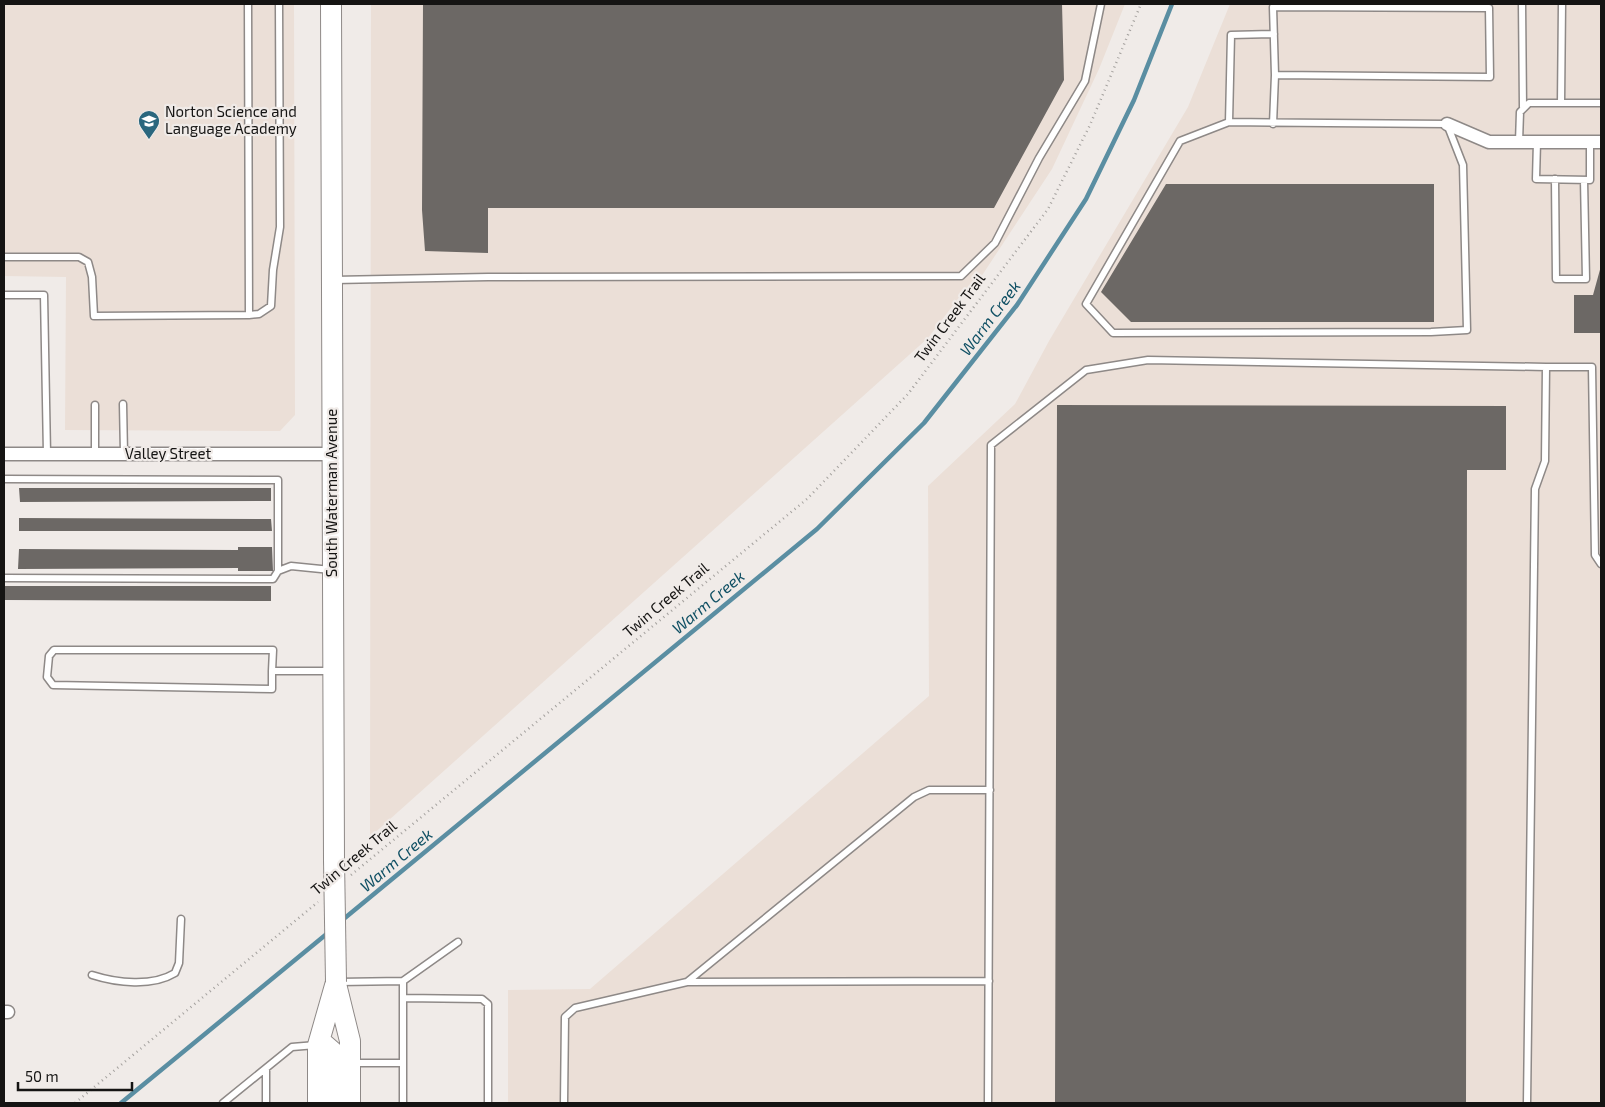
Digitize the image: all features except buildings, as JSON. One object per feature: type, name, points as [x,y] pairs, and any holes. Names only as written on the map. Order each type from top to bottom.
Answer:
[{"type":"main road","name":"South Waterman Avenue","points":[[331,4],[332,570],[336,982],[350,1041],[350,1103]]},
{"type":"main road","name":"South Waterman Avenue","points":[[318,1103],[318,1045],[336,982]]},
{"type":"main road","points":[[318,1045],[325,1045],[333,1052],[333,1103]]},
{"type":"street","points":[[1447,124],[1489,142],[1596,142]]},
{"type":"street","name":"Valley Street","points":[[4,454],[332,454]]},
{"type":"lane","points":[[248,4],[248,315]]},
{"type":"lane","points":[[4,257],[79,257],[88,262],[92,277],[94,316],[248,315],[259,314],[271,306],[273,270],[280,227],[279,4]]},
{"type":"lane","points":[[332,280],[488,277],[961,276],[995,243],[1039,158],[1084,81],[1101,4]]},
{"type":"lane","points":[[1522,4],[1523,107]]},
{"type":"lane","points":[[1561,103],[1562,4]]},
{"type":"lane","points":[[1273,124],[1275,75],[1273,7],[1490,8],[1490,77],[1275,75]]},
{"type":"lane","points":[[1229,122],[1230,35],[1274,34]]},
{"type":"lane","points":[[1519,142],[1520,112],[1529,103],[1601,103]]},
{"type":"lane","points":[[1229,122],[1273,124],[1447,124],[1463,165],[1467,330],[1431,332],[1113,333],[1086,304],[1180,141],[1229,122]]},
{"type":"lane","points":[[1537,142],[1536,179],[1584,180],[1590,180],[1596,142]]},
{"type":"lane","points":[[1556,179],[1556,279],[1586,279],[1584,180]]},
{"type":"lane","points":[[4,295],[44,295],[47,454]]},
{"type":"lane","points":[[988,1103],[992,446],[1086,370],[1148,360],[1592,368],[1594,555],[1601,564]]},
{"type":"lane","points":[[1528,1103],[1535,489],[1545,461],[1546,367]]},
{"type":"lane","points":[[123,404],[124,454]]},
{"type":"lane","points":[[95,405],[95,454]]},
{"type":"lane","points":[[4,479],[278,480],[278,571],[276,576],[269,580],[4,578]]},
{"type":"lane","points":[[278,571],[291,566],[332,570]]},
{"type":"lane","points":[[54,650],[273,650],[272,671],[272,689],[53,685],[47,677],[49,656],[54,650]]},
{"type":"lane","points":[[272,671],[333,671]]},
{"type":"lane","points":[[687,982],[914,797],[929,790],[990,790]]},
{"type":"lane","points":[[92,976],[121,981],[142,981],[164,980],[176,973],[179,963],[181,919]]},
{"type":"lane","points":[[336,982],[402,981],[458,942]]},
{"type":"lane","points":[[402,981],[403,1103]]},
{"type":"lane","points":[[564,1103],[565,1017],[574,1008],[687,982],[988,981]]},
{"type":"lane","points":[[402,998],[482,999],[488,1004],[488,1103]]},
{"type":"lane","points":[[223,1103],[292,1047],[318,1045]]},
{"type":"lane","points":[[350,1063],[403,1063]]},
{"type":"lane","points":[[266,1069],[266,1103]]},
{"type":"path","name":"Twin Creek Trail","points":[[344,880],[807,498],[908,394],[1048,209],[1090,125],[1141,4]]},
{"type":"path","name":"Twin Creek Trail","points":[[75,1103],[321,900]]},
{"type":"shaded area","name":"Norton Science and Language Academy","points":[[4,4],[294,4],[295,415],[280,431],[65,430],[66,277],[4,276]]},
{"type":"shaded area","points":[[371,4],[1125,4],[1099,69],[1052,169],[977,283],[964,291],[928,338],[370,837]]},
{"type":"shaded area","points":[[1230,4],[1601,4],[1601,1103],[508,1103],[508,990],[590,989],[929,696],[928,486],[1015,404],[1049,341],[1188,107]]},
{"type":"waterway","name":"Warm Creek","points":[[340,922],[817,529],[924,423],[1017,305],[1086,199],[1134,100],[1172,4]]},
{"type":"waterway","name":"Warm Creek","points":[[121,1103],[329,932]]},
{"type":"place","name":"Norton Science and Language Academy","points":[[149,140]]}]
